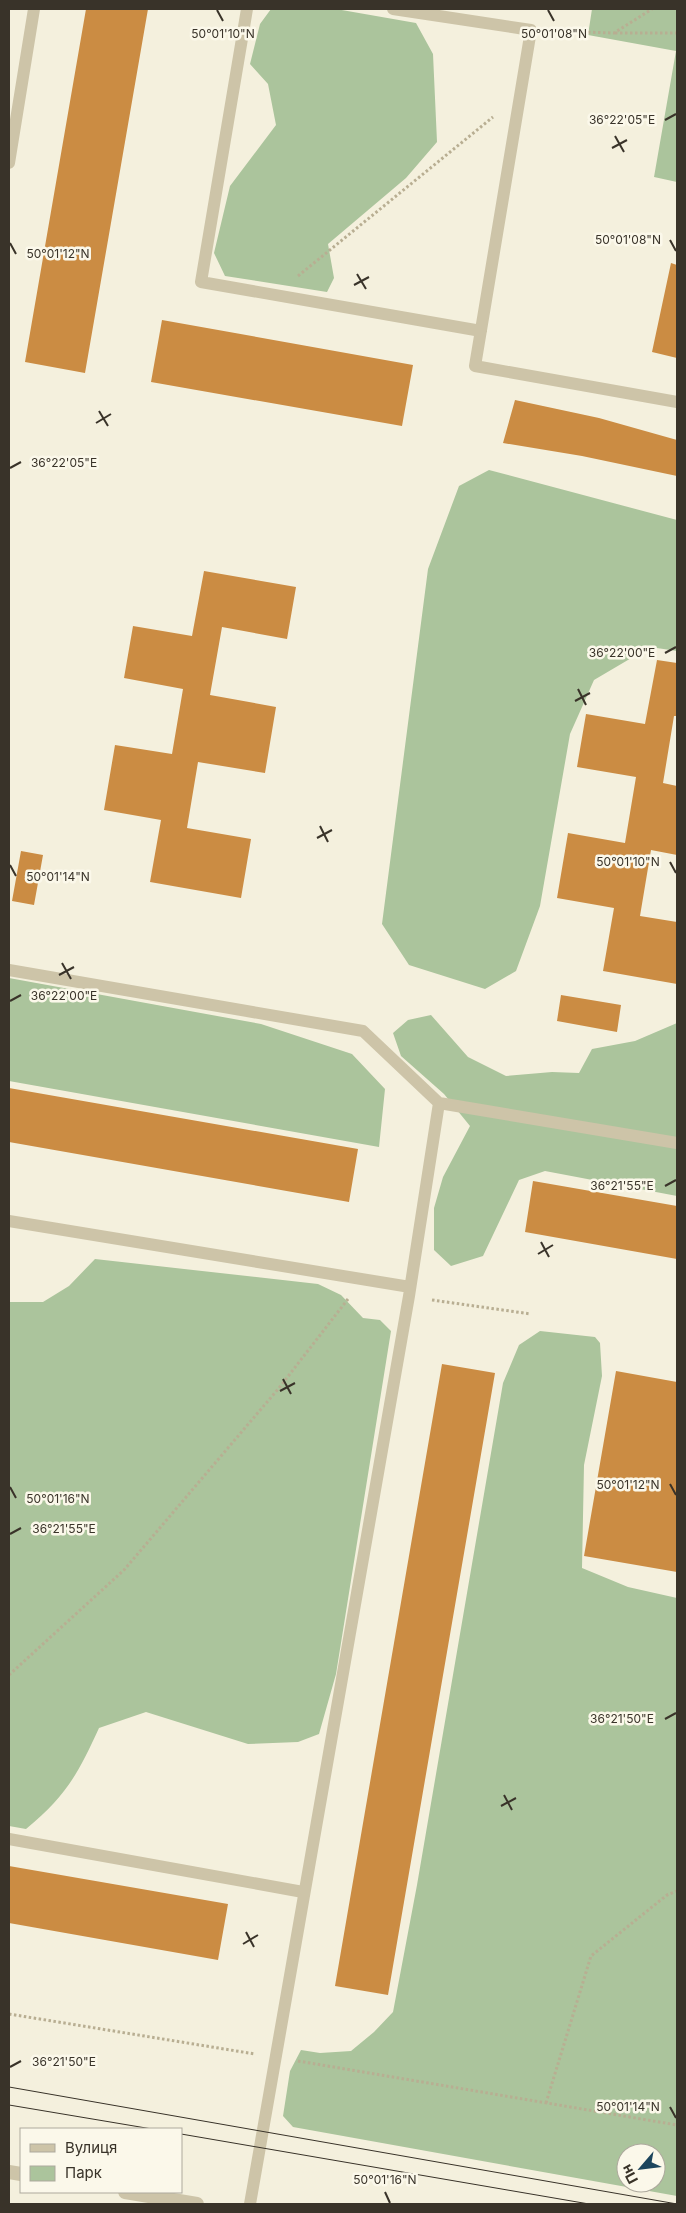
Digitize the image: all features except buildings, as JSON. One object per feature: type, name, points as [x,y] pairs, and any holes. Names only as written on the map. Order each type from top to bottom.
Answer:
[{"type":"street","points":[[131,2193],[197,2204]]},
{"type":"lane","points":[[9,163],[34,9]]},
{"type":"lane","points":[[247,9],[201,282],[481,331]]},
{"type":"lane","points":[[393,9],[531,30],[475,366],[677,402]]},
{"type":"lane","points":[[9,970],[364,1031],[439,1102],[677,1143]]},
{"type":"lane","points":[[250,2204],[303,1892],[410,1292],[439,1102]]},
{"type":"lane","points":[[9,1220],[364,1279],[410,1292]]},
{"type":"lane","points":[[9,1839],[303,1892]]},
{"type":"path","points":[[614,33],[652,9]]},
{"type":"path","points":[[531,30],[677,33]]},
{"type":"path","points":[[275,296],[520,94]]},
{"type":"path","points":[[9,1675],[124,1570],[279,1388],[364,1279]]},
{"type":"path","points":[[410,1292],[531,1314]]},
{"type":"path","points":[[546,2103],[591,1956],[667,1895],[677,1891]]},
{"type":"path","points":[[9,2014],[677,2125]]},
{"type":"green space","points":[[271,9],[336,9],[416,23],[433,54],[437,142],[406,178],[328,244],[334,278],[327,292],[225,276],[214,253],[230,186],[276,125],[268,84],[250,64],[260,24]]},
{"type":"green space","points":[[592,9],[677,9],[677,182],[654,177],[676,51],[588,35]]},
{"type":"green space","points":[[489,470],[677,520],[677,651],[650,647],[594,680],[570,734],[540,906],[516,971],[485,989],[409,965],[382,924],[428,569],[459,486]]},
{"type":"green space","points":[[9,978],[261,1024],[352,1054],[385,1089],[379,1147],[9,1081]]},
{"type":"green space","points":[[431,1015],[468,1057],[506,1076],[552,1072],[579,1073],[592,1049],[635,1041],[677,1023],[677,1196],[545,1171],[519,1180],[483,1256],[451,1266],[434,1250],[434,1208],[443,1177],[470,1126],[444,1094],[401,1056],[393,1033],[408,1020]]},
{"type":"green space","points":[[95,1259],[318,1284],[341,1295],[363,1318],[380,1320],[391,1331],[336,1674],[319,1734],[298,1742],[248,1744],[146,1712],[99,1728],[70,1783],[51,1806],[26,1829],[9,1826],[9,1302],[43,1302],[69,1286]]},
{"type":"green space","points":[[540,1331],[595,1337],[600,1343],[602,1376],[584,1465],[582,1568],[628,1587],[677,1598],[677,2196],[660,2193],[666,2193],[666,2143],[616,2143],[616,2185],[293,2127],[283,2116],[290,2071],[301,2050],[320,2053],[351,2051],[374,2032],[393,2012],[417,1885],[503,1383],[519,1345]]},
{"type":"tram line","points":[[9,2087],[677,2204]]},
{"type":"tram line","points":[[9,2105],[146,2128]]},
{"type":"tram line","points":[[182,2134],[589,2204]]}]
